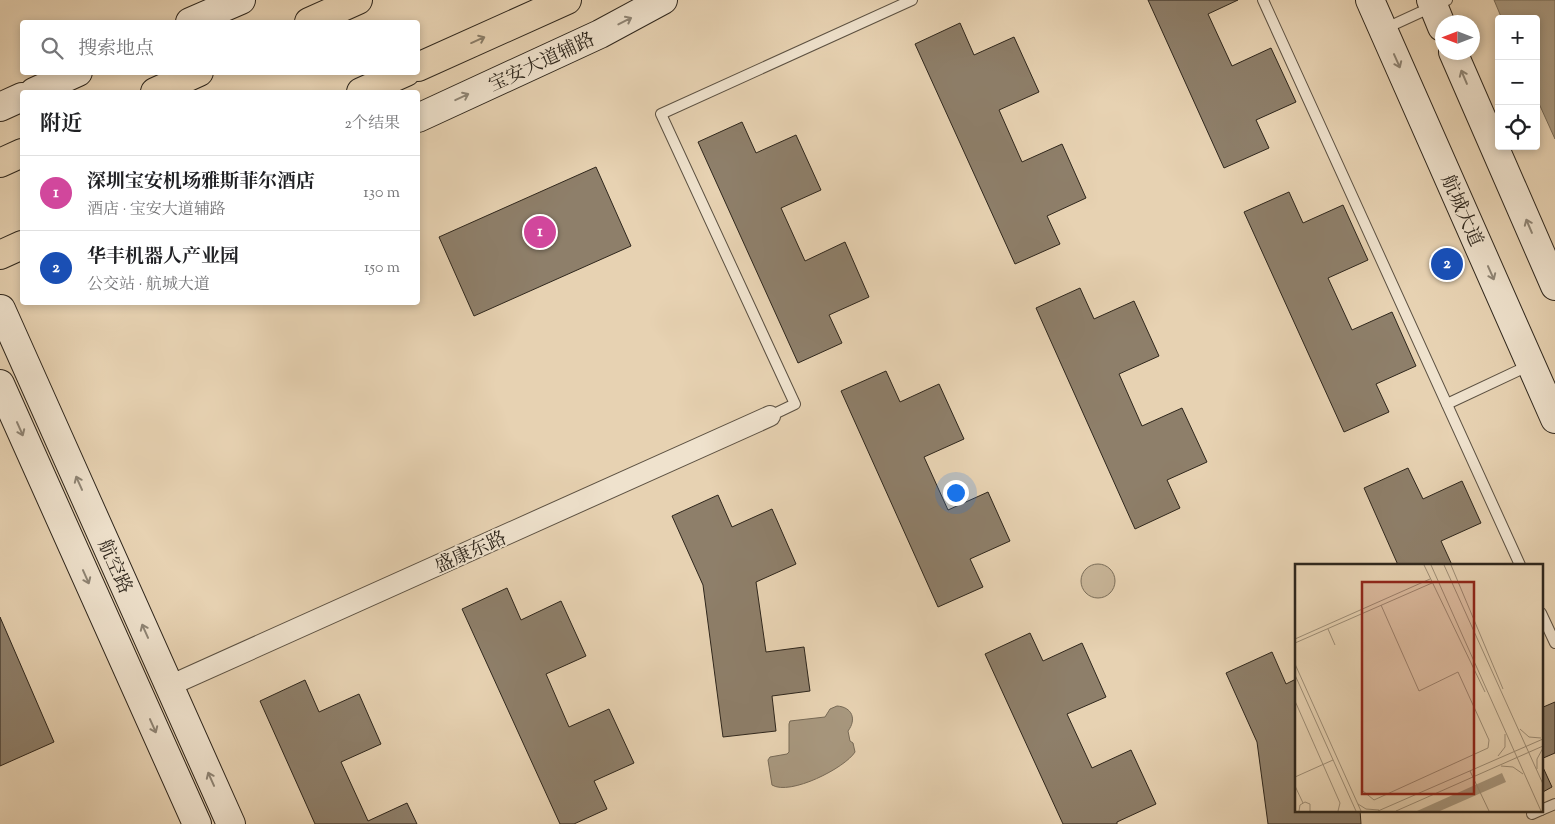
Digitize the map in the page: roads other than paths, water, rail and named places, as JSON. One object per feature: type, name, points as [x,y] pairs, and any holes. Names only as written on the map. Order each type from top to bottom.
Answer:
[{"type":"main road","points":[[195,20],[241,0]]},
{"type":"main road","points":[[313,20],[358,0]]},
{"type":"main road","points":[[420,66],[567,0]]},
{"type":"main road","name":"宝安大道辅路","points":[[420,117],[600,34],[663,0]]},
{"type":"main road","name":"航城大道","points":[[1370,0],[1555,419]]},
{"type":"main road","points":[[1457,60],[1555,286]]},
{"type":"main road","points":[[38,90],[71,75]]},
{"type":"main road","points":[[159,90],[192,75]]},
{"type":"main road","points":[[366,90],[399,75]]},
{"type":"main road","points":[[0,108],[20,98]]},
{"type":"main road","points":[[0,163],[20,153]]},
{"type":"main road","points":[[0,255],[20,246]]},
{"type":"main road","name":"航空路","points":[[8,305],[169,686],[230,824]]},
{"type":"main road","name":"航空路","points":[[0,384],[196,824]]},
{"type":"street","name":"盛康东路","points":[[169,686],[770,416]]},
{"type":"lane","points":[[770,416],[795,404],[661,114],[912,0]]},
{"type":"lane","points":[[1263,0],[1520,564]]},
{"type":"lane","points":[[1383,30],[1438,8]]},
{"type":"lane","points":[[1447,404],[1531,365]]},
{"type":"lane","points":[[1542,615],[1555,643]]},
{"type":"lane","points":[[1542,810],[1555,804]]},
{"type":"place","name":"深圳宝安机场雅斯菲尔酒店","points":[[540,232]]},
{"type":"place","name":"华丰机器人产业园","points":[[1447,264]]}]
